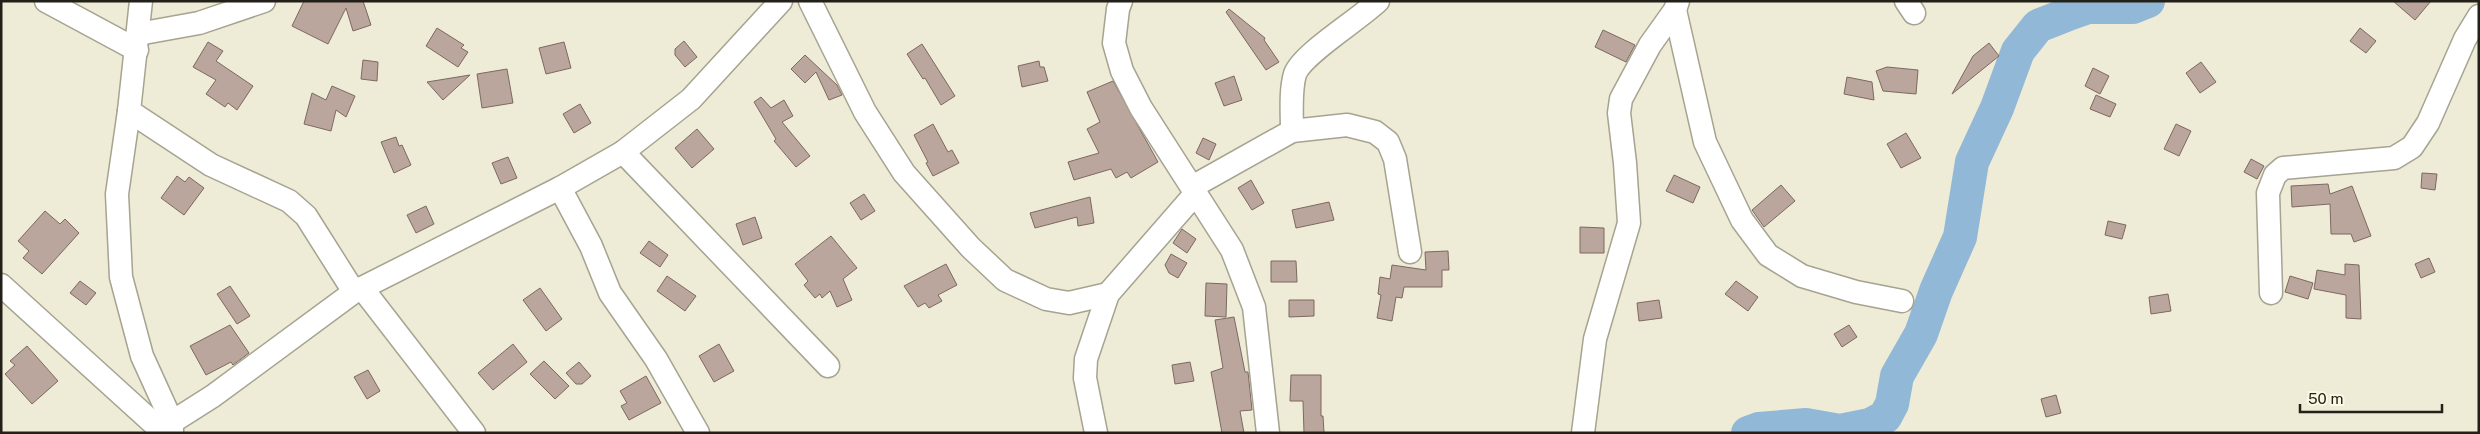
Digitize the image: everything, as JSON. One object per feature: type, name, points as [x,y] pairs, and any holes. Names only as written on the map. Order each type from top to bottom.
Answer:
[{"type":"street","points":[[46,1],[137,42],[264,1]]},
{"type":"street","points":[[141,1],[129,111],[117,194],[121,277],[142,356],[169,429]]},
{"type":"street","points":[[169,429],[358,290],[560,188],[623,152],[691,99],[781,1]]},
{"type":"street","points":[[810,1],[865,112],[904,172],[971,248],[1005,280],[1046,299],[1069,303],[1108,294]]},
{"type":"street","points":[[1121,1],[1114,43],[1122,71],[1141,108],[1232,250],[1254,307],[1268,433]]},
{"type":"street","points":[[1292,131],[1295,74],[1302,61],[1364,16],[1378,1]]},
{"type":"street","points":[[1676,6],[1705,142],[1742,220],[1768,255],[1802,276],[1856,292],[1902,301]]},
{"type":"street","points":[[1584,433],[1595,339],[1629,223],[1626,163],[1619,113],[1621,99],[1650,46],[1676,6]]},
{"type":"street","points":[[2271,293],[2268,193],[2275,175],[2283,168],[2394,158],[2412,147],[2428,122],[2465,39],[2479,16]]},
{"type":"street","points":[[129,111],[211,165],[289,201],[306,216],[358,290],[474,433]]},
{"type":"street","points":[[1096,433],[1085,378],[1086,359],[1108,294],[1194,190],[1292,131],[1347,125],[1375,132],[1388,142],[1395,159],[1410,252]]},
{"type":"street","points":[[623,152],[828,366]]},
{"type":"street","points":[[560,188],[591,246],[610,293],[656,359],[698,433]]},
{"type":"street","points":[[1,285],[169,429]]},
{"type":"building","points":[[304,1],[363,1],[371,25],[353,31],[346,8],[328,44],[292,26]]},
{"type":"building","points":[[2393,1],[2431,1],[2415,20]]},
{"type":"building","points":[[1229,9],[1265,38],[1264,40],[1279,62],[1266,70],[1226,12]]},
{"type":"building","points":[[437,28],[464,45],[461,48],[468,52],[458,67],[426,46]]},
{"type":"building","points":[[2360,28],[2376,41],[2366,53],[2350,41]]},
{"type":"building","points":[[1603,30],[1635,45],[1626,62],[1595,47]]},
{"type":"building","points":[[684,41],[697,57],[685,67],[675,55],[675,49]]},
{"type":"building","points":[[208,42],[223,51],[216,61],[253,86],[237,110],[228,103],[225,107],[206,94],[216,80],[193,67]]},
{"type":"building","points":[[564,42],[571,68],[546,74],[539,48]]},
{"type":"building","points":[[1989,43],[1999,56],[1952,94],[1973,56]]},
{"type":"building","points":[[922,44],[955,96],[941,105],[925,78],[923,79],[907,54]]},
{"type":"building","points":[[805,55],[837,85],[842,95],[829,100],[816,72],[805,83],[791,69]]},
{"type":"building","points":[[363,60],[378,62],[377,81],[361,79]]},
{"type":"building","points":[[1039,61],[1040,67],[1044,67],[1048,81],[1022,87],[1018,66]]},
{"type":"building","points":[[2201,62],[2216,82],[2200,93],[2186,73]]},
{"type":"building","points":[[1887,67],[1918,70],[1916,94],[1883,91],[1876,71]]},
{"type":"building","points":[[2093,68],[2109,76],[2100,94],[2085,86]]},
{"type":"building","points":[[507,69],[513,103],[482,108],[477,74]]},
{"type":"building","points":[[470,75],[443,100],[427,82]]},
{"type":"building","points":[[1234,76],[1242,100],[1224,106],[1215,83]]},
{"type":"building","points":[[1847,77],[1872,82],[1874,100],[1844,94]]},
{"type":"building","points":[[1113,81],[1158,162],[1131,178],[1127,172],[1116,178],[1111,169],[1074,180],[1068,162],[1099,153],[1087,129],[1100,122],[1087,92]]},
{"type":"building","points":[[332,86],[355,96],[346,117],[336,110],[331,131],[304,124],[312,93],[326,100]]},
{"type":"building","points":[[2096,95],[2116,104],[2110,117],[2090,109]]},
{"type":"building","points":[[761,97],[771,108],[784,100],[793,116],[782,122],[810,156],[796,167],[774,141],[776,139],[754,102]]},
{"type":"building","points":[[580,104],[591,123],[574,133],[563,114]]},
{"type":"building","points":[[933,124],[948,152],[952,150],[959,163],[933,176],[914,135]]},
{"type":"building","points":[[2176,124],[2191,131],[2179,156],[2164,149]]},
{"type":"building","points":[[697,129],[714,149],[692,168],[675,148]]},
{"type":"building","points":[[1906,133],[1921,158],[1901,168],[1887,144]]},
{"type":"building","points":[[396,137],[399,146],[402,145],[411,165],[394,173],[381,142]]},
{"type":"building","points":[[1203,138],[1216,144],[1209,160],[1196,153]]},
{"type":"building","points":[[508,157],[517,178],[501,184],[492,163]]},
{"type":"building","points":[[2251,159],[2264,166],[2257,179],[2244,172]]},
{"type":"building","points":[[2422,173],[2437,174],[2435,190],[2421,188]]},
{"type":"building","points":[[1674,175],[1700,187],[1693,203],[1666,191]]},
{"type":"building","points":[[177,176],[185,182],[189,177],[204,188],[184,215],[161,198]]},
{"type":"building","points":[[1251,180],[1264,203],[1252,210],[1238,188]]},
{"type":"building","points":[[2328,184],[2330,194],[2352,186],[2371,236],[2354,242],[2351,234],[2331,234],[2330,204],[2292,207],[2291,186]]},
{"type":"building","points":[[1781,185],[1795,201],[1764,227],[1752,210]]},
{"type":"building","points":[[864,194],[875,211],[861,220],[850,203]]},
{"type":"building","points":[[1090,197],[1094,223],[1078,226],[1077,217],[1035,228],[1030,213]]},
{"type":"building","points":[[1329,202],[1334,220],[1296,228],[1292,210]]},
{"type":"building","points":[[426,206],[434,224],[416,233],[407,215]]},
{"type":"building","points":[[45,211],[60,224],[65,219],[79,233],[42,274],[23,258],[29,251],[18,241]]},
{"type":"building","points":[[755,217],[762,238],[743,245],[736,224]]},
{"type":"building","points":[[2108,221],[2126,225],[2122,239],[2105,235]]},
{"type":"building","points":[[1580,227],[1604,228],[1604,253],[1580,253]]},
{"type":"building","points":[[1182,229],[1196,239],[1187,253],[1173,243]]},
{"type":"building","points":[[831,236],[857,268],[843,279],[852,300],[837,307],[830,291],[822,298],[820,294],[815,298],[804,285],[808,281],[795,264]]},
{"type":"building","points":[[649,241],[668,255],[660,267],[640,253]]},
{"type":"building","points":[[1448,251],[1449,270],[1442,270],[1442,287],[1404,287],[1402,298],[1396,297],[1392,321],[1377,318],[1381,295],[1378,294],[1380,277],[1390,279],[1392,265],[1426,270],[1425,252]]},
{"type":"building","points":[[1171,254],[1187,263],[1178,278],[1169,273],[1165,265]]},
{"type":"building","points":[[2429,258],[2435,272],[2421,278],[2415,264]]},
{"type":"building","points":[[1271,261],[1296,261],[1297,282],[1271,282]]},
{"type":"building","points":[[946,264],[957,285],[938,295],[942,301],[929,308],[925,303],[918,307],[904,286]]},
{"type":"building","points":[[2345,264],[2359,265],[2361,319],[2346,318],[2346,295],[2314,289],[2317,270],[2345,275]]},
{"type":"building","points":[[667,276],[696,296],[685,311],[657,291]]},
{"type":"building","points":[[2290,276],[2313,283],[2308,299],[2285,292]]},
{"type":"building","points":[[80,281],[96,293],[86,305],[70,293]]},
{"type":"building","points":[[1736,281],[1758,297],[1748,311],[1725,294]]},
{"type":"building","points":[[1206,283],[1227,284],[1226,317],[1205,316]]},
{"type":"building","points":[[230,286],[250,316],[237,324],[217,294]]},
{"type":"building","points":[[540,288],[562,319],[546,331],[523,300]]},
{"type":"building","points":[[2168,294],[2171,311],[2151,314],[2149,297]]},
{"type":"building","points":[[1289,300],[1314,300],[1314,316],[1289,317]]},
{"type":"building","points":[[1659,300],[1662,318],[1639,321],[1637,303]]},
{"type":"building","points":[[1234,317],[1245,372],[1248,372],[1252,410],[1240,411],[1244,433],[1222,433],[1211,372],[1223,368],[1215,320]]},
{"type":"building","points":[[230,325],[249,353],[233,365],[231,362],[206,375],[190,346]]},
{"type":"building","points":[[1849,325],[1857,337],[1842,347],[1834,334]]},
{"type":"building","points":[[513,344],[527,362],[493,390],[478,373]]},
{"type":"building","points":[[719,344],[734,371],[714,382],[699,356]]},
{"type":"building","points":[[27,346],[58,381],[32,404],[5,374],[15,365],[10,361]]},
{"type":"building","points":[[544,361],[569,386],[555,399],[530,374]]},
{"type":"building","points":[[579,362],[591,376],[582,384],[576,384],[566,373]]},
{"type":"building","points":[[1190,362],[1194,381],[1175,384],[1172,365]]},
{"type":"building","points":[[368,370],[380,391],[367,399],[354,377]]},
{"type":"building","points":[[1291,375],[1321,375],[1321,416],[1323,416],[1324,433],[1304,433],[1303,401],[1290,401]]},
{"type":"building","points":[[646,376],[661,403],[629,420],[621,406],[627,403],[620,391]]},
{"type":"building","points":[[2056,395],[2061,413],[2046,417],[2041,399]]},
{"type":"waterway","points":[[1748,433],[1759,429],[1806,425],[1840,431],[1870,425],[1885,417],[1892,404],[1897,376],[1921,334],[1936,291],[1960,237],[1972,162],[1997,108],[2018,51],[2038,26],[2071,13],[2088,7],[2133,7],[2148,1]]}]
